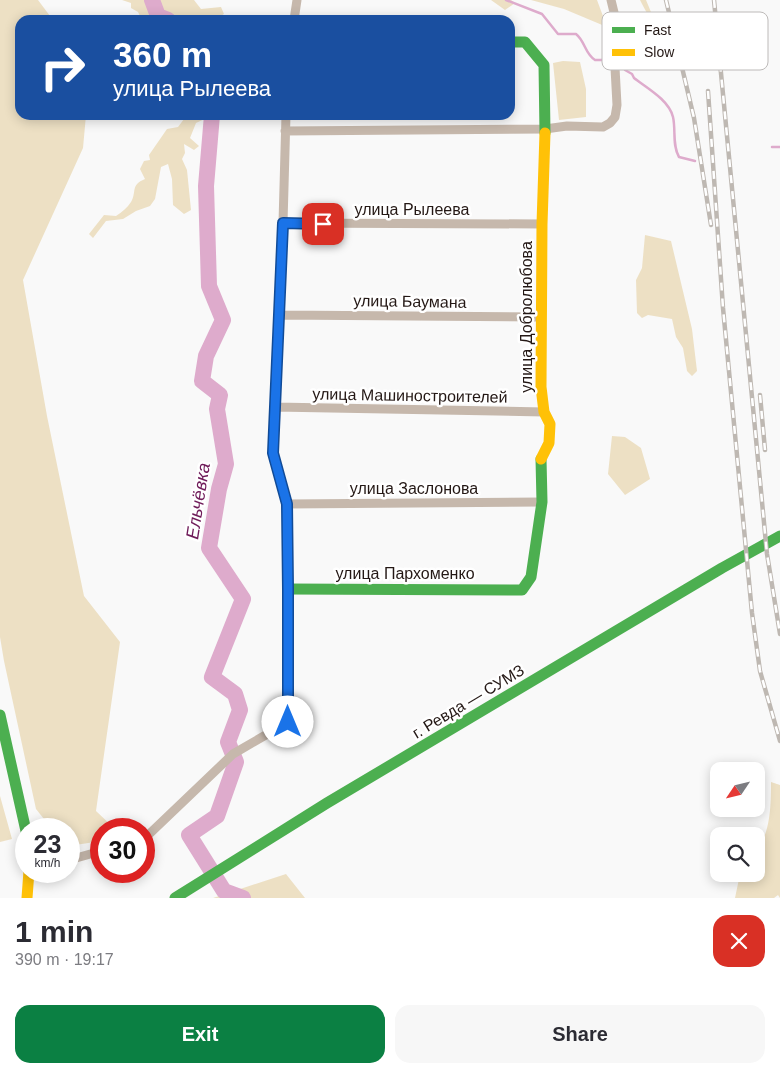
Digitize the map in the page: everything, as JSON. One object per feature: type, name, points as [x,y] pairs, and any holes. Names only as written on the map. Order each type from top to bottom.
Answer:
[{"type":"main road","name":"улица Добролюбова","points":[[515,42],[525,42],[544,65],[545,130],[542,224],[541,387],[544,412],[550,424],[549,443],[540,461],[542,502],[531,577],[522,590]]},
{"type":"main road","name":"г. Ревда — СУМЗ","points":[[176,898],[327,803],[722,568],[780,536]]},
{"type":"main road","name":"улица Пархоменко","points":[[288,589],[522,590]]},
{"type":"main road","points":[[0,716],[23,818]]},
{"type":"main road","points":[[27,898],[28,883]]},
{"type":"street","points":[[294,15],[296,0]]},
{"type":"street","points":[[285,131],[545,130],[567,126],[603,127],[615,117],[617,105],[615,70]]},
{"type":"street","points":[[155,828],[233,754],[288,722],[287,504],[273,453],[286,120]]},
{"type":"street","name":"улица Рылеева","points":[[283,223],[542,224]]},
{"type":"street","name":"улица Баумана","points":[[279,315],[541,317]]},
{"type":"street","name":"улица Машиностроителей","points":[[275,408],[544,412]]},
{"type":"street","name":"улица Заслонова","points":[[287,504],[542,502]]},
{"type":"shaded area","points":[[0,0],[38,0],[49,15],[15,15],[15,120],[86,120],[83,148],[23,280],[47,416],[84,596],[120,642],[96,811],[103,818],[90,818],[90,843],[80,844],[80,818],[43,818],[36,809],[0,637]]},
{"type":"shaded area","points":[[122,0],[194,0],[201,9],[221,7],[224,14],[140,15],[131,8],[131,3]]},
{"type":"shaded area","points":[[491,0],[511,0],[515,3],[505,10]]},
{"type":"shaded area","points":[[531,0],[597,0],[602,14],[602,25],[564,9]]},
{"type":"shaded area","points":[[640,0],[646,0],[651,12],[646,12]]},
{"type":"shaded area","points":[[563,61],[580,62],[586,89],[586,117],[559,120],[553,63]]},
{"type":"shaded area","points":[[183,120],[202,120],[196,123],[190,138],[199,146],[194,150],[184,144],[185,153],[182,159],[187,170],[191,210],[184,214],[173,205],[172,179],[168,164],[161,167],[155,199],[150,206],[136,211],[123,219],[106,221],[93,238],[89,234],[104,215],[116,216],[129,204],[137,184],[145,179],[140,169],[144,161],[150,160],[149,155],[167,129],[178,127]]},
{"type":"shaded area","points":[[645,235],[671,241],[692,329],[697,371],[692,376],[687,371],[683,348],[676,337],[672,319],[648,315],[642,318],[637,313],[636,280],[642,268]]},
{"type":"shaded area","points":[[612,436],[625,437],[641,448],[650,479],[625,495],[608,474]]},
{"type":"shaded area","points":[[771,782],[780,785],[780,898],[778,895],[774,898],[735,898],[738,882],[765,882],[765,835],[770,808]]},
{"type":"shaded area","points":[[0,796],[12,839],[0,842]]},
{"type":"shaded area","points":[[286,874],[305,898],[213,898]]},
{"type":"waterway","name":"Ельчёвка","points":[[152,0],[158,15]]},
{"type":"waterway","points":[[506,0],[542,14],[558,34],[576,34],[589,54],[595,60],[602,60]]},
{"type":"waterway","points":[[625,70],[667,105],[673,117],[675,142],[679,157],[695,161]]},
{"type":"waterway","name":"Ельчёвка","points":[[212,120],[206,186],[209,286],[223,320],[206,356],[202,381],[220,395],[217,409],[226,464],[219,489],[209,548],[243,599],[212,677],[235,694],[240,710],[228,742],[236,762],[217,816],[189,835],[224,891],[243,898]]},
{"type":"waterway","points":[[772,147],[780,147]]},
{"type":"railway","points":[[666,0],[669,12]]},
{"type":"railway","points":[[714,0],[715,12]]},
{"type":"railway","points":[[683,70],[694,118],[711,225]]},
{"type":"railway","points":[[721,70],[767,554],[780,634]]},
{"type":"railway","points":[[708,91],[723,308],[752,613],[760,671],[780,741]]},
{"type":"railway","points":[[760,395],[765,450]]},
{"type":"traffic: fast","points":[[515,42],[525,42],[544,65],[545,133]]},
{"type":"traffic: fast","points":[[288,589],[522,590],[531,577],[542,502],[541,459]]},
{"type":"traffic: fast","points":[[175,898],[327,803],[722,568],[780,536]]},
{"type":"traffic: fast","points":[[0,715],[23,818]]},
{"type":"traffic: slow","points":[[541,459],[549,443],[550,424],[544,412],[541,387],[542,224],[545,133]]},
{"type":"traffic: slow","points":[[27,898],[28,883]]},
{"type":"route","points":[[288,722],[287,504],[273,453],[283,223],[323,224]]}]
